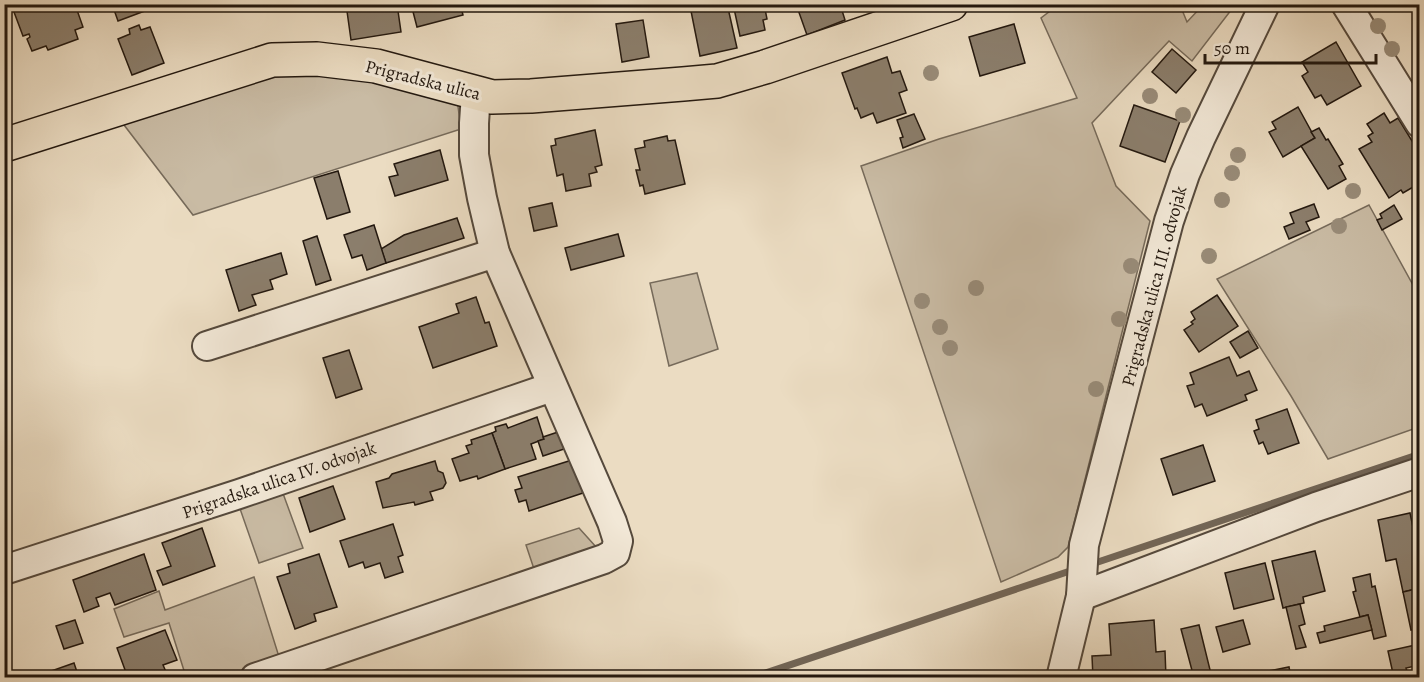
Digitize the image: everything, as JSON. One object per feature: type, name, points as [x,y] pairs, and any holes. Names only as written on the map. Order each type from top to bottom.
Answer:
[{"type":"main road","name":"Prigradska ulica","points":[[4,145],[252,65],[281,59],[317,58],[376,66],[476,94],[515,97],[717,81],[765,68],[931,8]]},
{"type":"street","name":"Prigradska ulica III. odvojak","points":[[1061,678],[1082,588],[1084,545],[1169,221],[1201,137],[1265,4]]},
{"type":"street","points":[[1346,4],[1419,123]]},
{"type":"street","points":[[255,678],[604,559],[615,553],[618,541],[612,522],[495,253],[474,155],[476,94]]},
{"type":"street","points":[[207,346],[495,253]]},
{"type":"street","name":"Prigradska ulica IV. odvojak","points":[[4,570],[238,494],[552,387]]},
{"type":"street","points":[[1082,588],[1419,472]]},
{"type":"shaded area","points":[[1058,5],[1180,5],[1187,22],[1203,5],[1235,5],[1192,61],[1169,41],[1092,123],[1116,186],[1150,221],[1068,547],[1058,557],[1001,582],[861,166],[939,139],[1077,98],[1041,18]]},
{"type":"shaded area","points":[[324,68],[457,99],[461,129],[193,215],[121,121],[229,83]]},
{"type":"shaded area","points":[[1369,205],[1419,296],[1419,427],[1328,459],[1217,279]]},
{"type":"shaded area","points":[[697,273],[718,349],[669,366],[650,283]]},
{"type":"shaded area","points":[[281,488],[303,548],[259,563],[238,503]]},
{"type":"shaded area","points":[[579,528],[597,548],[536,575],[526,545]]},
{"type":"shaded area","points":[[254,577],[280,660],[220,677],[186,677],[169,623],[124,637],[114,609],[159,591],[165,610]]},
{"type":"building","points":[[11,4],[72,4],[75,11],[77,10],[83,27],[75,30],[78,39],[48,50],[46,46],[32,51],[27,39],[30,37],[29,34],[23,36]]},
{"type":"building","points":[[112,4],[148,4],[150,9],[118,21]]},
{"type":"building","points":[[346,4],[397,4],[401,32],[351,40]]},
{"type":"building","points":[[411,4],[460,4],[463,15],[417,27]]},
{"type":"building","points":[[733,4],[764,4],[767,19],[763,20],[765,30],[740,36]]},
{"type":"building","points":[[796,4],[840,4],[845,20],[807,35]]},
{"type":"building","points":[[714,6],[715,11],[728,8],[737,48],[700,56],[691,11]]},
{"type":"building","points":[[643,20],[649,57],[622,62],[616,24]]},
{"type":"building","points":[[1014,24],[1025,63],[980,76],[969,37]]},
{"type":"building","points":[[139,25],[141,30],[150,27],[164,63],[132,75],[118,39],[130,34],[129,29]]},
{"type":"building","points":[[1336,42],[1361,86],[1327,105],[1321,95],[1315,98],[1302,76],[1308,72],[1302,62]]},
{"type":"building","points":[[1172,49],[1196,70],[1176,93],[1152,72]]},
{"type":"building","points":[[887,57],[892,73],[900,71],[907,90],[899,93],[906,113],[877,123],[873,113],[861,118],[857,108],[855,109],[842,73]]},
{"type":"building","points":[[1134,105],[1180,121],[1165,162],[1120,146]]},
{"type":"building","points":[[1298,107],[1315,138],[1283,157],[1269,132],[1276,129],[1272,122]]},
{"type":"building","points":[[1384,113],[1390,123],[1398,118],[1420,154],[1420,183],[1403,193],[1401,190],[1389,198],[1359,149],[1372,142],[1368,136],[1373,133],[1367,124]]},
{"type":"building","points":[[914,114],[925,139],[903,148],[900,138],[903,137],[897,120]]},
{"type":"building","points":[[1319,128],[1343,164],[1339,166],[1346,179],[1328,189],[1301,146],[1315,138],[1311,132]]},
{"type":"building","points":[[595,130],[602,165],[595,167],[597,172],[589,174],[591,186],[566,191],[563,174],[557,176],[551,146],[556,145],[555,139]]},
{"type":"building","points":[[667,136],[668,141],[675,140],[685,184],[645,194],[643,185],[640,186],[636,170],[640,170],[635,149],[645,147],[644,141]]},
{"type":"building","points":[[440,150],[448,180],[395,196],[389,177],[398,175],[394,164]]},
{"type":"building","points":[[338,171],[350,212],[327,219],[314,178]]},
{"type":"building","points":[[552,203],[557,226],[534,231],[529,208]]},
{"type":"building","points":[[1314,204],[1319,217],[1306,222],[1310,230],[1289,239],[1284,227],[1294,223],[1290,213]]},
{"type":"building","points":[[1394,205],[1402,219],[1382,230],[1377,220],[1382,218],[1380,214]]},
{"type":"building","points":[[457,218],[464,238],[386,263],[381,249],[404,235]]},
{"type":"building","points":[[374,225],[386,263],[367,270],[362,255],[352,258],[344,235]]},
{"type":"building","points":[[618,234],[624,256],[571,270],[565,248]]},
{"type":"building","points":[[317,236],[331,280],[316,285],[303,241]]},
{"type":"building","points":[[281,253],[287,274],[270,280],[273,289],[252,295],[256,305],[239,311],[226,270]]},
{"type":"building","points":[[1420,267],[1420,283],[1418,283],[1413,270]]},
{"type":"building","points":[[1217,295],[1238,326],[1199,352],[1184,330],[1193,324],[1191,322],[1195,319],[1191,312]]},
{"type":"building","points":[[476,297],[485,323],[489,322],[497,346],[433,368],[419,327],[459,313],[456,304]]},
{"type":"building","points":[[1248,331],[1258,348],[1240,358],[1230,342]]},
{"type":"building","points":[[349,350],[362,389],[336,398],[323,358]]},
{"type":"building","points":[[1229,357],[1237,376],[1249,371],[1257,390],[1245,395],[1247,400],[1207,416],[1202,404],[1195,407],[1187,386],[1194,384],[1190,373]]},
{"type":"building","points":[[1287,409],[1299,443],[1268,454],[1263,442],[1259,444],[1254,431],[1259,429],[1256,420]]},
{"type":"building","points":[[537,417],[544,439],[531,444],[536,459],[505,469],[492,433],[496,431],[495,427],[506,424],[508,428]]},
{"type":"building","points":[[561,431],[567,448],[543,456],[538,441]]},
{"type":"building","points":[[492,433],[505,469],[478,479],[477,476],[460,481],[452,459],[469,453],[466,446],[472,444],[471,440]]},
{"type":"building","points":[[1203,445],[1215,481],[1173,495],[1161,459]]},
{"type":"building","points":[[572,460],[583,493],[529,511],[526,500],[519,502],[515,490],[522,488],[518,477]]},
{"type":"building","points":[[435,461],[446,483],[443,488],[430,492],[433,500],[415,505],[414,502],[383,508],[376,482],[389,478],[392,474]]},
{"type":"building","points":[[333,486],[345,519],[310,532],[299,498]]},
{"type":"building","points":[[1410,513],[1420,561],[1420,588],[1403,592],[1396,559],[1386,561],[1378,520]]},
{"type":"building","points":[[393,524],[403,555],[398,557],[403,572],[385,578],[380,563],[365,568],[363,562],[349,567],[340,541]]},
{"type":"building","points":[[202,528],[215,566],[163,585],[157,571],[171,566],[162,543]]},
{"type":"building","points":[[1315,551],[1325,591],[1303,597],[1304,603],[1283,608],[1272,561]]},
{"type":"building","points":[[144,554],[156,590],[115,605],[110,593],[96,598],[99,606],[84,612],[73,580]]},
{"type":"building","points":[[319,554],[337,607],[314,614],[316,621],[295,629],[277,577],[290,573],[288,564]]},
{"type":"building","points":[[1265,563],[1274,599],[1234,609],[1225,573]]},
{"type":"building","points":[[1370,574],[1372,587],[1375,586],[1386,636],[1374,639],[1368,615],[1360,617],[1353,592],[1356,591],[1353,578]]},
{"type":"building","points":[[1420,588],[1420,628],[1411,630],[1403,592]]},
{"type":"building","points":[[1300,604],[1305,624],[1299,626],[1306,647],[1296,649],[1286,607]]},
{"type":"building","points":[[1368,615],[1372,630],[1320,643],[1317,633],[1325,631],[1324,626]]},
{"type":"building","points":[[75,620],[83,643],[64,649],[56,626]]},
{"type":"building","points":[[1154,620],[1156,652],[1165,651],[1166,678],[1093,678],[1092,656],[1111,655],[1109,624]]},
{"type":"building","points":[[1243,620],[1250,644],[1223,652],[1216,627]]},
{"type":"building","points":[[1199,625],[1212,678],[1194,678],[1181,629]]},
{"type":"building","points":[[165,630],[177,660],[163,665],[167,674],[158,678],[128,678],[117,648]]},
{"type":"building","points":[[1420,644],[1420,665],[1406,668],[1409,678],[1394,678],[1388,651]]},
{"type":"building","points":[[74,663],[78,675],[82,673],[84,678],[37,678],[37,676]]},
{"type":"building","points":[[1289,667],[1291,678],[1264,678],[1263,672]]},
{"type":"waterway","points":[[1089,565],[1420,454]]},
{"type":"waterway","points":[[751,678],[1076,569]]}]
